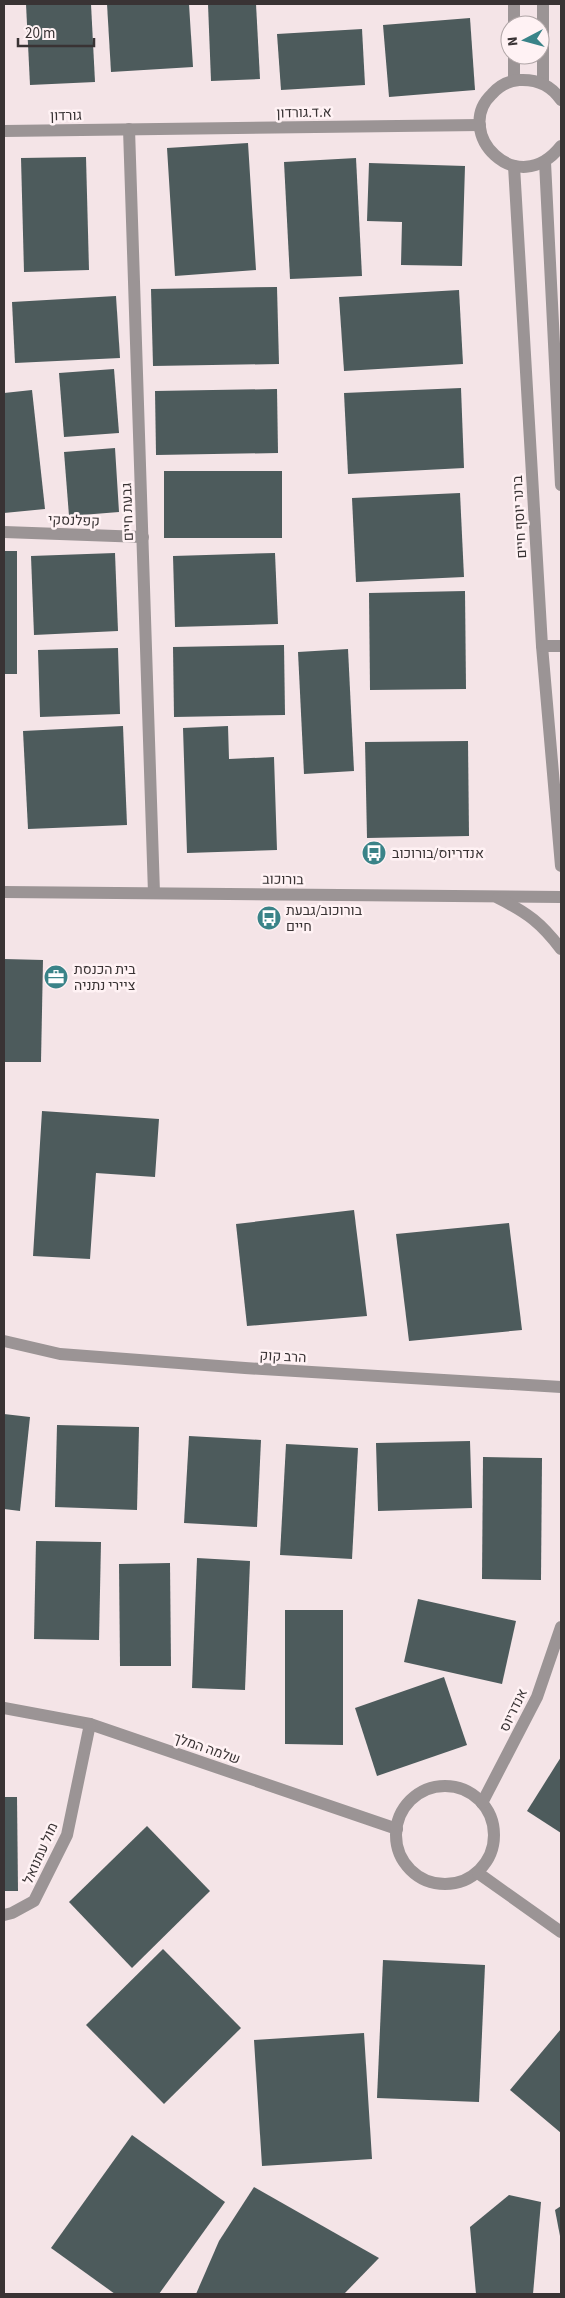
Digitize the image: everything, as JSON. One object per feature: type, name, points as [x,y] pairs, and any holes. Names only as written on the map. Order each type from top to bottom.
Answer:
[{"type":"street","points":[[543,83],[544,4]]},
{"type":"street","points":[[514,65],[514,80]]},
{"type":"street","points":[[561,100],[553,90],[543,83],[529,79],[514,80],[500,86],[489,97],[482,110],[480,125],[483,139],[490,152],[514,166],[535,166],[545,162],[561,146]]},
{"type":"street","name":"א.ד.גורדון","points":[[129,129],[480,125]]},
{"type":"street","name":"גורדון","points":[[4,132],[129,129]]},
{"type":"street","name":"גבעת חיים","points":[[129,129],[154,893]]},
{"type":"street","points":[[545,162],[561,485]]},
{"type":"street","name":"ברנר יוסף חיים","points":[[514,166],[542,646],[561,866]]},
{"type":"street","name":"קפלנסקי","points":[[4,532],[143,537]]},
{"type":"street","points":[[542,646],[561,646]]},
{"type":"street","name":"בורוכוב","points":[[4,892],[561,897]]},
{"type":"street","points":[[496,896],[528,913],[549,933],[561,949]]},
{"type":"street","name":"הרב קוק","points":[[4,1341],[60,1354],[245,1368],[561,1387]]},
{"type":"street","name":"אנדריוס","points":[[482,1803],[537,1697],[561,1627]]},
{"type":"street","name":"שלמה המלך","points":[[4,1708],[90,1724],[397,1828]]},
{"type":"street","name":"מול עמנואל","points":[[4,1915],[12,1913],[34,1901],[68,1835],[90,1724]]},
{"type":"street","points":[[442,1786],[453,1786],[469,1792],[482,1803],[490,1815],[494,1831],[494,1843],[488,1859],[478,1873],[460,1882],[444,1885],[425,1880],[411,1871],[404,1862],[397,1846],[397,1828],[404,1809],[415,1797],[426,1790],[442,1786]]},
{"type":"street","points":[[478,1873],[561,1932]]},
{"type":"building","points":[[26,4],[91,4],[95,82],[30,85]]},
{"type":"building","points":[[107,4],[189,4],[193,67],[111,72]]},
{"type":"building","points":[[208,4],[256,4],[260,79],[211,81]]},
{"type":"building","points":[[470,18],[475,90],[389,97],[383,25]]},
{"type":"building","points":[[362,29],[365,85],[281,90],[277,34]]},
{"type":"building","points":[[248,143],[256,270],[175,276],[167,148]]},
{"type":"building","points":[[86,157],[89,270],[24,272],[21,158]]},
{"type":"building","points":[[356,158],[362,276],[290,279],[284,162]]},
{"type":"building","points":[[369,163],[465,166],[462,266],[401,265],[402,222],[367,221]]},
{"type":"building","points":[[277,287],[279,364],[153,366],[151,289]]},
{"type":"building","points":[[459,290],[463,364],[344,371],[339,297]]},
{"type":"building","points":[[116,296],[120,358],[15,363],[12,302]]},
{"type":"building","points":[[114,369],[119,433],[64,437],[59,373]]},
{"type":"building","points":[[461,388],[464,468],[348,474],[344,393]]},
{"type":"building","points":[[277,389],[278,453],[156,455],[155,391]]},
{"type":"building","points":[[32,390],[45,509],[4,513],[4,393]]},
{"type":"building","points":[[115,448],[119,512],[69,516],[64,452]]},
{"type":"building","points":[[164,471],[282,471],[282,538],[164,538]]},
{"type":"building","points":[[460,493],[464,577],[356,582],[352,498]]},
{"type":"building","points":[[4,551],[17,551],[17,674],[4,674]]},
{"type":"building","points":[[115,553],[118,631],[34,635],[31,556]]},
{"type":"building","points":[[275,553],[278,624],[175,627],[173,556]]},
{"type":"building","points":[[465,591],[466,689],[370,690],[369,593]]},
{"type":"building","points":[[284,645],[285,715],[174,717],[173,647]]},
{"type":"building","points":[[118,648],[120,714],[40,717],[38,650]]},
{"type":"building","points":[[348,649],[354,771],[304,774],[298,652]]},
{"type":"building","points":[[123,726],[127,825],[28,829],[23,731]]},
{"type":"building","points":[[228,726],[229,759],[274,757],[277,850],[187,853],[183,728]]},
{"type":"building","points":[[468,741],[469,836],[367,838],[365,742]]},
{"type":"building","points":[[4,959],[43,960],[41,1062],[4,1062]]},
{"type":"building","points":[[42,1111],[159,1119],[155,1177],[96,1173],[90,1259],[33,1256]]},
{"type":"building","points":[[354,1210],[367,1316],[247,1326],[236,1224]]},
{"type":"building","points":[[509,1223],[522,1330],[409,1341],[396,1234]]},
{"type":"building","points":[[4,1414],[30,1417],[20,1511],[4,1509]]},
{"type":"building","points":[[57,1425],[139,1427],[137,1510],[55,1507]]},
{"type":"building","points":[[189,1436],[261,1440],[257,1527],[184,1523]]},
{"type":"building","points":[[470,1441],[472,1508],[378,1511],[376,1443]]},
{"type":"building","points":[[286,1444],[358,1448],[352,1559],[280,1555]]},
{"type":"building","points":[[483,1457],[542,1458],[541,1580],[482,1579]]},
{"type":"building","points":[[36,1541],[101,1542],[99,1640],[34,1639]]},
{"type":"building","points":[[197,1558],[250,1561],[245,1690],[192,1688]]},
{"type":"building","points":[[170,1563],[171,1666],[120,1666],[119,1564]]},
{"type":"building","points":[[418,1599],[516,1621],[502,1684],[404,1662]]},
{"type":"building","points":[[285,1610],[343,1610],[343,1745],[285,1744]]},
{"type":"building","points":[[444,1677],[467,1745],[377,1776],[355,1708]]},
{"type":"building","points":[[561,1757],[561,1833],[527,1811]]},
{"type":"building","points":[[4,1797],[17,1797],[18,1891],[4,1891]]},
{"type":"building","points":[[147,1826],[210,1891],[132,1968],[69,1902]]},
{"type":"building","points":[[163,1949],[241,2028],[164,2104],[86,2025]]},
{"type":"building","points":[[383,1960],[485,1965],[479,2102],[377,2098]]},
{"type":"building","points":[[561,2029],[561,2133],[510,2090]]},
{"type":"building","points":[[364,2033],[372,2159],[262,2166],[254,2040]]},
{"type":"building","points":[[132,2135],[225,2202],[159,2294],[115,2294],[51,2248]]},
{"type":"building","points":[[254,2187],[379,2258],[344,2294],[196,2294],[219,2241]]},
{"type":"building","points":[[509,2195],[541,2202],[533,2294],[476,2294],[470,2227]]},
{"type":"building","points":[[561,2206],[561,2236],[560,2236],[555,2210]]},
{"type":"place","name":"אנדריוס/בורוכוב","points":[[374,853]]},
{"type":"place","name":"בורוכוב/גבעת חיים","points":[[269,918]]},
{"type":"place","name":"בית הכנסת ציירי נתניה","points":[[56,977]]}]
